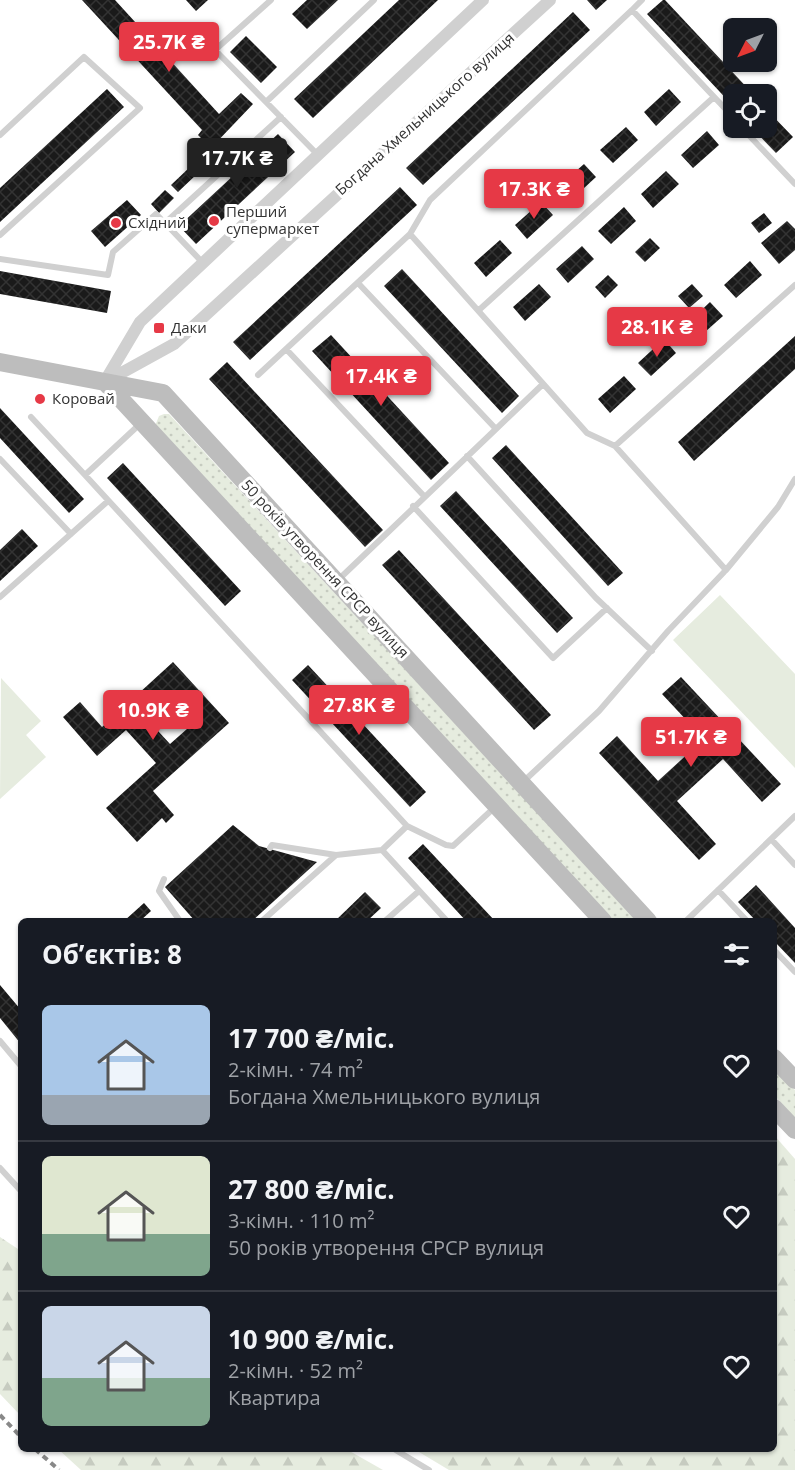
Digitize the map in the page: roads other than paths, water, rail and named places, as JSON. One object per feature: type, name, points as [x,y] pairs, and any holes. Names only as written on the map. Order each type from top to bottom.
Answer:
[{"type":"main road","name":"50 років утворення СРСР вулиця","points":[[0,362],[163,393],[645,918]]},
{"type":"main road","points":[[105,382],[600,918]]},
{"type":"main road","points":[[777,1061],[795,1080]]},
{"type":"main road","points":[[777,1111],[795,1130]]},
{"type":"street","points":[[105,382],[140,322],[483,0]]},
{"type":"street","name":"Богдана Хмельницького вулиця","points":[[105,382],[174,344],[550,0]]},
{"type":"lane","points":[[271,0],[215,50],[318,155]]},
{"type":"lane","points":[[266,102],[374,0]]},
{"type":"lane","points":[[258,375],[410,234],[430,200],[642,0]]},
{"type":"lane","points":[[632,10],[723,106]]},
{"type":"lane","points":[[0,135],[84,57],[140,108],[0,235]]},
{"type":"lane","points":[[479,310],[714,97]]},
{"type":"lane","points":[[165,223],[281,117]]},
{"type":"lane","points":[[751,138],[795,184]]},
{"type":"lane","points":[[0,259],[108,276],[113,252],[156,214],[203,263]]},
{"type":"lane","points":[[410,234],[586,433],[615,446],[726,570]]},
{"type":"lane","points":[[358,283],[496,429]]},
{"type":"lane","points":[[615,446],[795,285]]},
{"type":"lane","points":[[286,349],[424,496]]},
{"type":"lane","points":[[336,581],[543,384]]},
{"type":"lane","points":[[31,417],[407,826],[446,846],[453,846],[497,806]]},
{"type":"lane","points":[[84,475],[142,423]]},
{"type":"lane","points":[[467,456],[607,608],[652,651]]},
{"type":"lane","points":[[0,459],[71,534]]},
{"type":"lane","points":[[521,783],[599,711],[668,631],[726,570],[778,507],[795,479]]},
{"type":"lane","points":[[0,597],[108,501]]},
{"type":"lane","points":[[413,506],[553,658],[607,608]]},
{"type":"lane","points":[[689,918],[795,816]]},
{"type":"lane","points":[[270,848],[272,845],[336,855],[382,850],[407,826]]},
{"type":"lane","points":[[771,839],[795,865]]},
{"type":"lane","points":[[382,850],[444,918]]},
{"type":"lane","points":[[265,918],[336,855]]},
{"type":"lane","points":[[164,879],[159,891],[178,918]]},
{"type":"lane","points":[[718,890],[744,918]]},
{"type":"lane","points":[[388,918],[419,891]]},
{"type":"lane","points":[[777,953],[795,972]]},
{"type":"lane","points":[[0,1041],[18,1062]]},
{"type":"lane","points":[[0,1168],[18,1188]]},
{"type":"lane","points":[[399,1452],[429,1470]]},
{"type":"railway","points":[[0,1415],[18,1434]]},
{"type":"railway","points":[[38,1452],[59,1470]]},
{"type":"place","name":"Перший супермаркет","points":[[214,221]]},
{"type":"place","name":"Східний","points":[[116,223]]},
{"type":"place","name":"Даки","points":[[159,328]]},
{"type":"place","name":"Коровай","points":[[40,399]]}]
